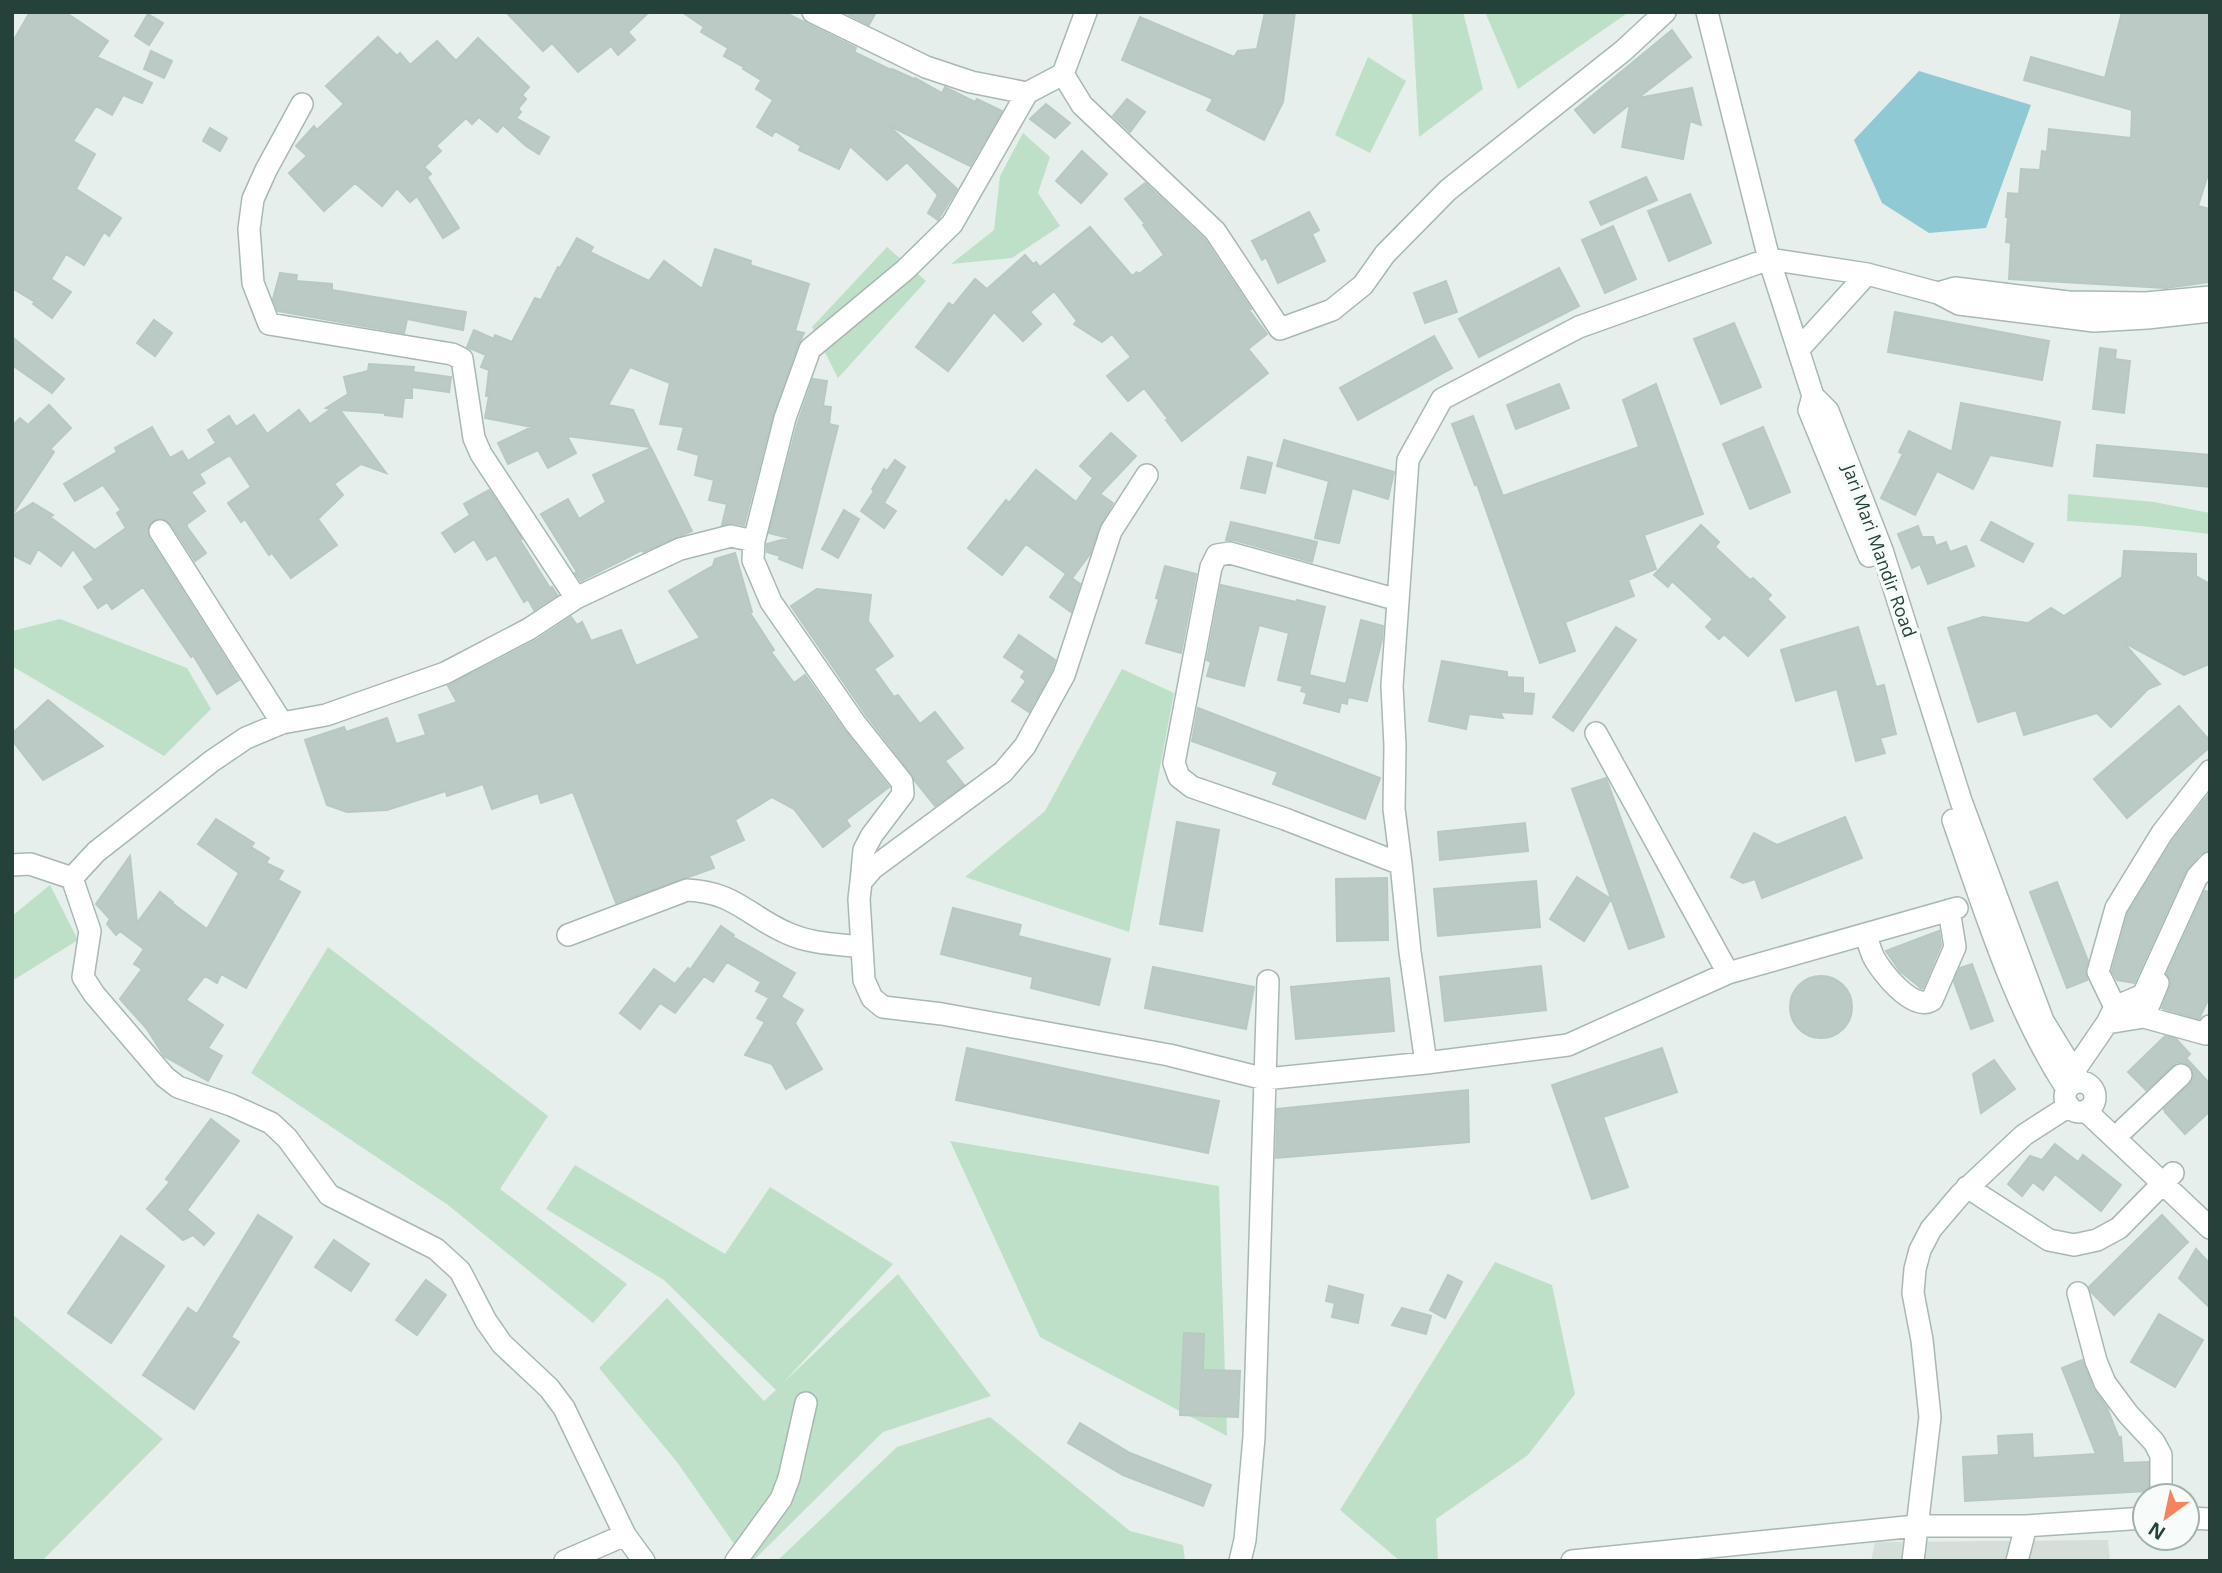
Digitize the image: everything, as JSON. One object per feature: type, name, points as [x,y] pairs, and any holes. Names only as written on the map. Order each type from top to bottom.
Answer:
[{"type":"street","points":[[813,12],[926,67],[971,82],[1027,93]]},
{"type":"street","points":[[1086,12],[1063,74],[1027,93],[952,224],[905,270],[810,349],[785,418],[754,541],[753,560],[771,602],[807,656],[904,788],[903,794],[864,850],[859,899],[864,980],[872,998],[883,1007],[942,1014],[1169,1055],[1265,1079],[1426,1063],[1567,1045],[1728,973],[1953,909],[1969,913],[1989,899]]},
{"type":"street","points":[[1063,74],[1082,105],[1215,231],[1280,329],[1332,310],[1363,285],[1385,254],[1448,190],[1623,51],[1665,12]]},
{"type":"street","name":"Jari Mari Mandir Road","points":[[1707,12],[1769,259],[1814,396],[1828,411],[1882,550],[1906,645],[1961,801],[1989,899],[2078,1094],[2124,1129],[2168,1178],[2210,1210]]},
{"type":"street","points":[[302,104],[253,199],[248,229],[253,282],[269,324],[452,354],[462,359],[474,438],[481,454],[576,598]]},
{"type":"street","points":[[1426,1063],[1409,952],[1394,809],[1392,686],[1408,460],[1442,399],[1579,327],[1769,259],[1867,274],[1938,293],[1955,288],[2068,310],[2210,311]]},
{"type":"street","points":[[1798,350],[1867,274]]},
{"type":"street","points":[[2146,311],[2210,297]]},
{"type":"street","points":[[861,881],[873,868],[1003,772],[1025,746],[1064,675],[1111,531],[1147,475]]},
{"type":"street","points":[[160,531],[282,723]]},
{"type":"street","points":[[72,878],[96,852],[212,761],[246,738],[282,723],[326,715],[445,673],[529,629],[576,598],[680,549],[732,536],[754,541]]},
{"type":"street","points":[[1398,600],[1230,553],[1217,555],[1211,567],[1174,763],[1179,777],[1192,787],[1285,819],[1401,864]]},
{"type":"street","points":[[1596,733],[1728,973]]},
{"type":"street","points":[[2111,1015],[2098,972],[2116,908],[2162,834],[2210,771]]},
{"type":"street","points":[[1913,1561],[1930,1417],[1922,1340],[1913,1293],[1920,1250],[1931,1229],[1967,1187],[2024,1135],[2078,1094],[2111,1015],[2143,995],[2197,877],[2210,863]]},
{"type":"street","points":[[12,866],[30,864],[72,878]]},
{"type":"street","points":[[72,878],[90,931],[83,977],[94,994],[165,1077],[178,1087],[231,1105],[271,1124],[287,1138],[329,1195],[436,1249],[460,1271],[486,1321],[502,1344],[549,1388],[564,1409],[625,1535],[643,1561]]},
{"type":"street","points":[[2144,1017],[2191,902],[2207,878],[2210,880]]},
{"type":"street","points":[[568,936],[687,890],[707,891],[727,897],[784,932],[811,942],[862,947]]},
{"type":"street","points":[[1865,934],[1874,958],[1899,990],[1923,1004],[1928,1003],[1932,1000],[1955,947],[1953,909]]},
{"type":"street","points":[[1240,1561],[1245,1540],[1254,1437],[1268,981]]},
{"type":"street","points":[[2111,1015],[2144,1017],[2206,1034],[2210,1026]]},
{"type":"street","points":[[2124,1129],[2181,1074]]},
{"type":"street","points":[[2078,1094],[2168,1178],[2210,1228]]},
{"type":"street","points":[[1967,1187],[2049,1240],[2074,1245],[2097,1241],[2119,1228],[2168,1178]]},
{"type":"street","points":[[2078,1293],[2096,1361],[2105,1383],[2128,1414],[2154,1442],[2161,1455],[2161,1482]]},
{"type":"street","points":[[736,1561],[781,1499],[789,1478],[806,1403]]},
{"type":"street","points":[[1572,1561],[1916,1526],[2026,1526],[2131,1519]]},
{"type":"street","points":[[2017,1561],[2026,1526]]},
{"type":"street","points":[[565,1561],[625,1535]]},
{"type":"shaded area","points":[[2108,1540],[2110,1561],[1871,1561],[1875,1542]]},
{"type":"green space","points":[[1412,12],[1463,12],[1483,89],[1419,137]]},
{"type":"green space","points":[[1485,12],[1629,12],[1518,89]]},
{"type":"green space","points":[[1368,57],[1406,81],[1370,153],[1335,135]]},
{"type":"green space","points":[[1023,133],[1050,157],[1038,193],[1060,226],[1012,258],[951,264],[994,230],[1000,176]]},
{"type":"green space","points":[[887,247],[926,281],[838,378],[812,327]]},
{"type":"green space","points":[[2068,494],[2154,502],[2210,513],[2210,534],[2067,521]]},
{"type":"green space","points":[[60,619],[187,668],[211,709],[164,756],[12,666],[12,631]]},
{"type":"green space","points":[[1122,669],[1174,693],[1129,932],[965,877],[1045,811]]},
{"type":"green space","points":[[50,885],[78,940],[12,981],[12,916]]},
{"type":"green space","points":[[328,947],[548,1116],[500,1189],[627,1284],[593,1323],[448,1205],[251,1073]]},
{"type":"green space","points":[[950,1141],[1219,1186],[1227,1436],[1040,1337]]},
{"type":"green space","points":[[575,1165],[725,1254],[770,1187],[893,1264],[783,1383],[898,1274],[991,1396],[883,1432],[753,1561],[746,1561],[677,1462],[599,1368],[667,1298],[764,1401],[776,1390],[664,1280],[546,1209]]},
{"type":"green space","points":[[1495,1262],[1552,1285],[1575,1394],[1528,1455],[1436,1519],[1438,1561],[1400,1561],[1340,1510]]},
{"type":"green space","points":[[12,1314],[163,1439],[42,1561],[12,1561]]},
{"type":"green space","points":[[990,1417],[1130,1531],[1183,1545],[1185,1561],[777,1561],[897,1447]]},
{"type":"water","points":[[1919,71],[2031,105],[1986,228],[1929,233],[1882,203],[1854,140]]},
{"type":"building","points":[[30,12],[65,12],[108,41],[97,57],[152,83],[142,103],[123,95],[112,115],[96,106],[73,141],[95,154],[76,189],[121,218],[109,236],[104,232],[84,265],[66,254],[51,279],[71,292],[52,318],[33,304],[35,302],[12,288],[12,43]]},
{"type":"building","points":[[506,12],[649,12],[628,32],[635,40],[618,55],[611,46],[578,72],[552,43],[543,51]]},
{"type":"building","points":[[682,12],[784,12],[856,48],[854,52],[891,70],[915,78],[942,93],[945,87],[975,102],[977,99],[1002,111],[970,166],[888,125],[957,189],[938,220],[928,213],[938,195],[907,162],[887,180],[850,146],[839,169],[799,150],[801,146],[775,131],[772,136],[757,127],[773,100],[756,89],[761,80],[724,56],[728,48],[701,32],[704,27]]},
{"type":"building","points":[[844,12],[876,12],[869,25]]},
{"type":"building","points":[[1265,12],[1295,12],[1283,102],[1264,140],[1207,110],[1213,99],[1122,60],[1140,17],[1234,57],[1238,51],[1257,49]]},
{"type":"building","points":[[2122,12],[2210,12],[2210,168],[2198,206],[2210,209],[2210,282],[2166,288],[2009,279],[2011,243],[2006,242],[2008,193],[2019,194],[2021,169],[2040,170],[2042,151],[2047,152],[2049,129],[2131,138],[2132,110],[2024,80],[2031,57],[2105,78]]},
{"type":"building","points":[[148,14],[163,23],[149,45],[135,36]]},
{"type":"building","points":[[1672,30],[1691,57],[1638,98],[1692,88],[1701,125],[1690,121],[1683,159],[1622,147],[1630,104],[1594,133],[1575,110]]},
{"type":"building","points":[[378,37],[397,56],[400,53],[410,65],[437,41],[456,61],[478,38],[529,87],[522,95],[526,99],[518,109],[521,112],[516,118],[549,137],[539,154],[503,125],[497,132],[479,117],[472,124],[466,118],[436,146],[441,151],[424,167],[431,174],[427,177],[459,228],[443,238],[417,196],[410,202],[397,188],[382,206],[355,183],[324,211],[289,173],[307,156],[296,146],[314,126],[317,130],[344,104],[326,86]]},
{"type":"building","points":[[151,51],[172,61],[164,78],[144,69]]},
{"type":"building","points":[[1127,99],[1145,112],[1130,132],[1113,116]]},
{"type":"building","points":[[1046,104],[1070,123],[1055,138],[1030,119]]},
{"type":"building","points":[[210,128],[227,138],[220,151],[203,141]]},
{"type":"building","points":[[1082,151],[1107,174],[1081,203],[1056,181]]},
{"type":"building","points":[[1646,177],[1657,200],[1601,225],[1590,202]]},
{"type":"building","points":[[1145,183],[1205,240],[1267,334],[1248,349],[1268,373],[1182,441],[1144,388],[1128,401],[1107,376],[1131,357],[1112,334],[1102,342],[1074,324],[1077,321],[1054,291],[1030,312],[1041,324],[1023,341],[994,312],[948,371],[916,347],[949,303],[953,306],[975,279],[987,289],[1025,255],[1040,267],[1090,227],[1132,276],[1137,272],[1139,274],[1164,255],[1143,225],[1145,224],[1125,199]]},
{"type":"building","points":[[1690,194],[1711,243],[1669,261],[1648,211]]},
{"type":"building","points":[[1309,212],[1319,230],[1312,234],[1325,261],[1278,283],[1266,257],[1262,260],[1252,241]]},
{"type":"building","points":[[1613,226],[1636,279],[1605,293],[1582,240]]},
{"type":"building","points":[[577,238],[593,247],[590,252],[649,281],[664,261],[702,289],[715,249],[751,261],[750,265],[809,284],[795,331],[804,333],[773,414],[744,525],[722,525],[727,504],[709,500],[714,480],[695,475],[699,455],[678,449],[684,427],[660,424],[670,383],[630,367],[608,405],[633,410],[650,447],[567,436],[576,453],[548,468],[538,450],[508,464],[498,443],[532,427],[485,418],[489,396],[486,396],[489,370],[481,367],[486,355],[467,347],[474,330],[494,339],[495,335],[512,342],[535,298],[541,300]]},
{"type":"building","points":[[1559,268],[1579,306],[1479,357],[1459,319]]},
{"type":"building","points":[[280,273],[297,275],[296,281],[332,284],[332,290],[466,312],[463,330],[407,319],[404,333],[278,311],[273,299]]},
{"type":"building","points":[[1446,281],[1457,312],[1425,323],[1414,293]]},
{"type":"building","points":[[1895,312],[2049,341],[2042,380],[1888,352]]},
{"type":"building","points":[[154,320],[172,333],[155,356],[137,343]]},
{"type":"building","points":[[1734,323],[1761,387],[1721,404],[1694,339]]},
{"type":"building","points":[[1434,336],[1452,368],[1358,420],[1340,388]]},
{"type":"building","points":[[12,337],[64,379],[52,393],[12,365]]},
{"type":"building","points":[[2100,348],[2116,350],[2115,359],[2130,361],[2124,413],[2093,409]]},
{"type":"building","points":[[369,364],[414,367],[413,372],[451,377],[449,392],[412,387],[412,398],[404,398],[402,417],[340,410],[386,473],[361,464],[334,484],[343,495],[318,519],[337,545],[291,578],[272,553],[269,555],[245,519],[241,522],[228,503],[251,487],[230,455],[199,474],[205,483],[191,492],[205,511],[187,524],[187,527],[206,553],[195,561],[165,519],[154,520],[148,526],[149,538],[239,680],[217,694],[193,655],[191,657],[143,587],[112,609],[107,602],[98,608],[84,587],[94,580],[73,549],[61,566],[38,549],[30,564],[12,555],[12,516],[33,503],[53,515],[50,517],[95,550],[126,528],[117,513],[121,510],[103,485],[75,501],[64,484],[117,452],[115,448],[152,427],[170,458],[182,451],[188,461],[216,443],[208,430],[229,416],[236,427],[254,415],[267,434],[299,410],[310,424],[331,409],[326,408],[348,394],[344,377],[368,371]]},
{"type":"building","points":[[813,379],[827,381],[823,406],[831,407],[829,424],[838,426],[802,568],[767,552],[767,544],[789,538],[769,533],[798,422]]},
{"type":"building","points":[[1559,384],[1569,408],[1516,429],[1507,405]]},
{"type":"building","points":[[1656,384],[1703,514],[1644,535],[1656,569],[1628,580],[1634,596],[1565,622],[1575,651],[1540,663],[1477,484],[1475,485],[1452,424],[1473,416],[1503,496],[1639,447],[1623,400]]},
{"type":"building","points":[[1961,403],[2060,422],[2052,466],[1990,455],[1973,489],[1937,471],[1915,515],[1881,498],[1903,454],[1899,452],[1909,431],[1952,452]]},
{"type":"building","points":[[49,405],[71,428],[50,449],[54,452],[12,515],[12,426],[20,418],[28,425]]},
{"type":"building","points":[[1763,427],[1790,492],[1750,509],[1723,444]]},
{"type":"building","points":[[1111,433],[1136,456],[1100,494],[1113,503],[1099,527],[1090,554],[1072,578],[1026,544],[1002,575],[968,548],[1006,500],[1009,503],[1036,470],[1076,502],[1093,478],[1080,466]]},
{"type":"building","points":[[1284,440],[1394,472],[1388,499],[1352,488],[1339,543],[1315,538],[1329,481],[1277,466]]},
{"type":"building","points":[[2097,445],[2210,455],[2210,487],[2094,476]]},
{"type":"building","points":[[651,448],[692,531],[643,552],[642,550],[581,581],[541,514],[568,499],[579,519],[606,502],[593,475]]},
{"type":"building","points":[[1248,457],[1272,463],[1265,493],[1241,488]]},
{"type":"building","points":[[895,460],[905,467],[884,503],[896,511],[884,528],[861,511],[884,469],[887,471]]},
{"type":"building","points":[[489,490],[557,595],[534,610],[528,599],[524,602],[496,555],[487,560],[474,539],[455,552],[442,533],[470,515],[464,504]]},
{"type":"building","points":[[844,510],[859,519],[838,558],[822,549]]},
{"type":"building","points":[[1231,522],[1317,542],[1312,562],[1226,540]]},
{"type":"building","points":[[1991,522],[2033,544],[2023,562],[1981,540]]},
{"type":"building","points":[[1701,525],[1719,542],[1715,547],[1750,580],[1753,578],[1771,595],[1767,599],[1785,617],[1748,656],[1724,634],[1719,639],[1706,627],[1713,619],[1672,581],[1668,587],[1654,575]]},
{"type":"building","points":[[1918,526],[1922,537],[1933,537],[1936,546],[1946,542],[1950,552],[1966,546],[1974,566],[1928,584],[1920,564],[1912,568],[1898,534]]},
{"type":"building","points":[[2124,551],[2196,554],[2196,576],[2210,584],[2210,660],[2207,665],[2184,675],[2123,642],[2160,684],[2148,689],[2111,727],[2097,713],[2024,735],[2016,710],[1978,722],[1948,628],[1983,617],[2028,623],[2051,608],[2064,616],[2122,577]]},
{"type":"building","points":[[735,553],[752,612],[750,613],[774,650],[771,652],[794,683],[805,675],[889,787],[846,820],[850,826],[823,847],[794,809],[772,797],[735,820],[744,840],[709,856],[714,868],[616,903],[573,792],[541,803],[538,793],[492,809],[483,784],[447,796],[446,791],[387,810],[347,812],[327,805],[305,740],[344,727],[346,732],[387,718],[396,744],[426,735],[419,715],[457,702],[448,686],[535,641],[571,617],[577,625],[582,622],[591,641],[621,630],[636,666],[700,638],[669,591],[711,567],[712,569],[715,559]]},
{"type":"building","points":[[1165,566],[1196,574],[1181,653],[1146,643]]},
{"type":"building","points":[[1066,574],[1080,584],[1071,612],[1050,597]]},
{"type":"building","points":[[1221,585],[1325,607],[1309,675],[1346,684],[1361,620],[1383,626],[1367,701],[1348,697],[1347,704],[1341,702],[1339,712],[1304,703],[1307,693],[1301,691],[1303,686],[1278,680],[1289,633],[1259,625],[1244,686],[1207,676],[1211,662],[1207,660]]},
{"type":"building","points":[[817,589],[871,595],[868,621],[893,656],[874,669],[894,697],[898,695],[920,724],[935,712],[963,748],[945,761],[964,785],[935,806],[866,715],[791,606]]},
{"type":"building","points":[[1616,627],[1636,640],[1573,731],[1553,717]]},
{"type":"building","points":[[1858,627],[1876,687],[1884,685],[1896,734],[1880,738],[1885,753],[1856,761],[1837,689],[1796,701],[1781,650]]},
{"type":"building","points":[[1019,635],[1055,660],[1029,712],[1012,701],[1026,681],[1021,677],[1025,671],[1004,657]]},
{"type":"building","points":[[1442,661],[1507,672],[1507,677],[1523,678],[1523,693],[1534,694],[1532,714],[1500,712],[1503,718],[1469,714],[1466,729],[1429,721]]},
{"type":"building","points":[[48,700],[103,746],[43,780],[12,740],[12,734]]},
{"type":"building","points":[[2179,706],[2210,741],[2210,747],[2127,818],[2094,779]]},
{"type":"building","points":[[1198,708],[1380,778],[1365,819],[1273,784],[1278,772],[1192,741]]},
{"type":"building","points":[[1606,778],[1664,937],[1629,949],[1572,789]]},
{"type":"building","points":[[2210,793],[2210,849],[2200,854],[2185,872],[2134,983],[2117,980],[2112,971],[2128,913],[2173,840]]},
{"type":"building","points":[[1845,817],[1862,858],[1762,898],[1755,879],[1743,883],[1731,877],[1754,833],[1777,845]]},
{"type":"building","points":[[216,819],[254,843],[251,847],[269,858],[266,863],[283,871],[278,880],[300,892],[246,988],[221,974],[217,983],[205,976],[186,1000],[223,1025],[208,1048],[222,1056],[208,1081],[164,1056],[147,1029],[120,999],[142,969],[134,964],[144,949],[120,931],[116,935],[107,924],[110,919],[96,904],[130,856],[137,923],[160,892],[207,929],[239,873],[198,844]]},
{"type":"building","points":[[1177,822],[1219,830],[1202,931],[1160,924]]},
{"type":"building","points":[[1525,823],[1528,851],[1440,860],[1438,832]]},
{"type":"building","points":[[1577,877],[1611,899],[1584,941],[1550,919]]},
{"type":"building","points":[[1387,878],[1388,940],[1337,941],[1336,879]]},
{"type":"building","points":[[1536,881],[1540,927],[1438,936],[1434,889]]},
{"type":"building","points":[[2057,882],[2088,961],[2085,969],[2087,980],[2067,988],[2030,892]]},
{"type":"building","points":[[2205,891],[2210,892],[2210,996],[2199,1019],[2162,1008],[2171,981],[2167,974]]},
{"type":"building","points":[[953,908],[1021,925],[1018,936],[1110,959],[1099,1005],[1031,988],[1033,977],[941,954]]},
{"type":"building","points":[[721,926],[734,935],[733,937],[795,973],[781,997],[803,1010],[795,1023],[822,1069],[786,1089],[772,1064],[745,1055],[765,1022],[757,1018],[769,998],[756,991],[761,982],[727,962],[713,982],[704,976],[675,1013],[660,1003],[640,1029],[620,1013],[654,969],[675,984],[688,968],[690,970]]},
{"type":"building","points":[[1939,931],[1941,945],[1921,988],[1900,971],[1886,951]]},
{"type":"building","points":[[1972,964],[1993,1021],[1971,1029],[1954,982],[1960,968]]},
{"type":"building","points":[[1541,966],[1546,1010],[1445,1021],[1440,977]]},
{"type":"building","points":[[1153,967],[1254,987],[1246,1029],[1145,1008]]},
{"type":"building","points":[[1821,976],[1833,978],[1843,985],[1850,995],[1850,1019],[1843,1029],[1833,1036],[1821,1038],[1809,1036],[1799,1029],[1792,1019],[1790,1007],[1792,995],[1799,985],[1809,978]]},
{"type":"building","points":[[1389,978],[1394,1031],[1296,1039],[1291,987]]},
{"type":"building","points":[[2165,1036],[2176,1039],[2190,1054],[2186,1058],[2210,1084],[2210,1111],[2185,1134],[2164,1109],[2194,1078],[2191,1067],[2184,1062],[2177,1062],[2146,1090],[2128,1072]]},
{"type":"building","points":[[967,1048],[1219,1101],[1208,1153],[956,1100]]},
{"type":"building","points":[[1662,1048],[1677,1092],[1603,1117],[1628,1187],[1592,1199],[1552,1085]]},
{"type":"building","points":[[1994,1060],[2015,1089],[1981,1113],[1973,1074]]},
{"type":"building","points":[[1468,1090],[1469,1142],[1276,1158],[1277,1109]]},
{"type":"building","points":[[211,1119],[239,1141],[187,1210],[214,1233],[204,1245],[193,1235],[183,1240],[147,1209],[170,1182],[166,1179]]},
{"type":"building","points":[[2055,1144],[2078,1162],[2083,1155],[2121,1185],[2101,1211],[2055,1174],[2043,1190],[2033,1182],[2022,1196],[2008,1184],[2030,1156],[2042,1160]]},
{"type":"building","points":[[258,1215],[292,1237],[231,1337],[239,1342],[194,1409],[143,1375],[188,1308],[197,1314]]},
{"type":"building","points":[[2162,1215],[2188,1242],[2114,1315],[2089,1287]]},
{"type":"building","points":[[121,1236],[164,1266],[111,1343],[68,1313]]},
{"type":"building","points":[[334,1240],[369,1264],[351,1291],[315,1267]]},
{"type":"building","points":[[2196,1249],[2210,1264],[2210,1308],[2179,1278]]},
{"type":"building","points":[[1448,1275],[1462,1282],[1445,1318],[1430,1310]]},
{"type":"building","points":[[426,1280],[446,1295],[417,1335],[396,1320]]},
{"type":"building","points":[[1329,1286],[1363,1295],[1358,1323],[1332,1317],[1335,1303],[1326,1301]]},
{"type":"building","points":[[1402,1308],[1431,1316],[1426,1334],[1392,1325]]},
{"type":"building","points":[[2159,1314],[2203,1340],[2175,1387],[2131,1362]]},
{"type":"building","points":[[1184,1333],[1204,1334],[1203,1370],[1240,1371],[1238,1417],[1180,1415]]},
{"type":"building","points":[[2082,1360],[2093,1388],[2107,1408],[2119,1438],[2121,1437],[2123,1463],[2148,1462],[2148,1482],[2131,1482],[2131,1492],[1965,1501],[1963,1457],[1999,1455],[1998,1436],[2032,1434],[2033,1458],[2096,1454],[2062,1368]]},
{"type":"building","points":[[1080,1423],[1130,1453],[1211,1485],[1203,1506],[1123,1475],[1068,1443]]}]
